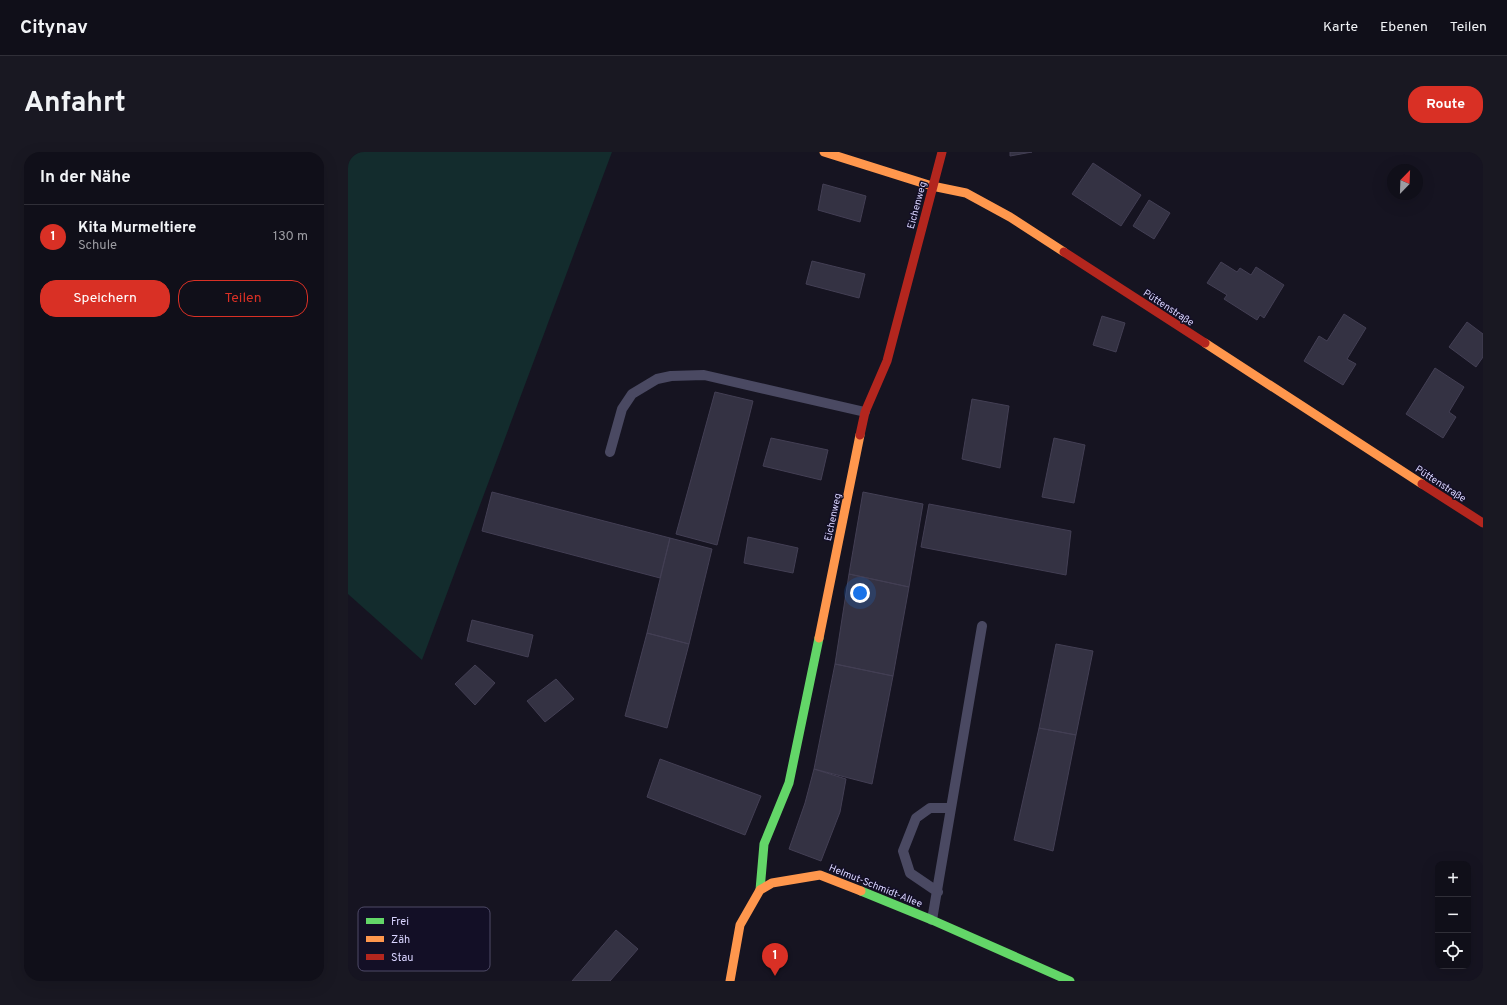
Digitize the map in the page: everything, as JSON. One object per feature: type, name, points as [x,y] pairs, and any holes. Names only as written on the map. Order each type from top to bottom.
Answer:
[{"type":"street","name":"Püttenstraße","points":[[824,152],[932,186],[966,193],[1010,217],[1483,523]]},
{"type":"street","name":"Eichenweg","points":[[760,890],[764,844],[789,783],[865,412],[887,361],[942,152]]},
{"type":"street","name":"Helmut-Schmidt-Allee","points":[[760,890],[772,883],[820,875],[932,920],[1070,981]]},
{"type":"street","points":[[730,981],[740,925],[760,890]]},
{"type":"lane","points":[[610,452],[622,409],[632,394],[656,379],[671,376],[704,376],[865,412]]},
{"type":"lane","points":[[932,920],[938,892],[982,626]]},
{"type":"lane","points":[[938,892],[910,873],[903,851],[916,818],[930,808],[951,808]]},
{"type":"green space","points":[[348,152],[612,152],[422,660],[348,594]]},
{"type":"building","points":[[1010,152],[1032,152],[1010,156]]},
{"type":"building","points":[[1093,163],[1141,195],[1121,226],[1072,194]]},
{"type":"building","points":[[823,184],[866,196],[860,222],[818,210]]},
{"type":"building","points":[[1149,200],[1170,213],[1154,239],[1133,226]]},
{"type":"building","points":[[812,261],[865,274],[859,298],[806,284]]},
{"type":"building","points":[[1221,262],[1237,272],[1240,268],[1251,275],[1256,267],[1284,285],[1264,318],[1260,315],[1257,320],[1224,299],[1227,295],[1207,283]]},
{"type":"building","points":[[1344,314],[1366,328],[1347,359],[1356,364],[1343,385],[1304,361],[1319,336],[1327,341]]},
{"type":"building","points":[[1102,316],[1125,323],[1116,352],[1093,345]]},
{"type":"building","points":[[1467,322],[1483,334],[1483,357],[1476,367],[1449,347]]},
{"type":"building","points":[[1435,368],[1464,387],[1449,412],[1456,417],[1443,438],[1406,414]]},
{"type":"building","points":[[715,392],[753,401],[717,545],[676,534]]},
{"type":"building","points":[[972,399],[1009,406],[1000,468],[962,459]]},
{"type":"building","points":[[771,438],[828,450],[821,480],[763,466]]},
{"type":"building","points":[[1054,438],[1085,445],[1074,503],[1042,497]]},
{"type":"building","points":[[492,492],[670,538],[660,578],[482,531]]},
{"type":"building","points":[[863,492],[923,504],[909,587],[849,574]]},
{"type":"building","points":[[929,504],[1071,531],[1066,575],[921,547]]},
{"type":"building","points":[[748,537],[798,548],[793,573],[744,563]]},
{"type":"building","points":[[670,538],[712,549],[689,644],[647,633]]},
{"type":"building","points":[[849,574],[909,587],[893,676],[835,664]]},
{"type":"building","points":[[472,620],[533,635],[528,657],[467,641]]},
{"type":"building","points":[[647,633],[689,644],[667,728],[625,716]]},
{"type":"building","points":[[1056,644],[1093,651],[1076,735],[1039,728]]},
{"type":"building","points":[[835,664],[893,676],[872,784],[814,769]]},
{"type":"building","points":[[475,665],[495,683],[475,705],[455,684]]},
{"type":"building","points":[[556,679],[574,699],[545,722],[527,701]]},
{"type":"building","points":[[1039,728],[1076,735],[1053,851],[1014,840]]},
{"type":"building","points":[[660,759],[761,796],[745,835],[647,797]]},
{"type":"building","points":[[814,769],[846,779],[840,812],[821,861],[789,849],[805,803]]},
{"type":"building","points":[[616,930],[638,949],[610,981],[572,981]]},
{"type":"traffic: fast","points":[[760,890],[764,844],[789,783],[819,638]]},
{"type":"traffic: fast","points":[[861,891],[932,920],[1070,981]]},
{"type":"traffic: slow","points":[[824,152],[932,186],[966,193],[1010,217],[1064,252]]},
{"type":"traffic: slow","points":[[1205,343],[1422,484]]},
{"type":"traffic: slow","points":[[819,638],[860,435]]},
{"type":"traffic: slow","points":[[730,981],[740,925],[760,890],[772,883],[820,875],[861,891]]},
{"type":"traffic: jam","points":[[860,435],[865,412],[887,361],[942,152]]},
{"type":"traffic: jam","points":[[1064,252],[1205,343]]},
{"type":"traffic: jam","points":[[1422,484],[1483,523]]},
{"type":"place","name":"Kita Murmeltiere","points":[[775,976]]}]
